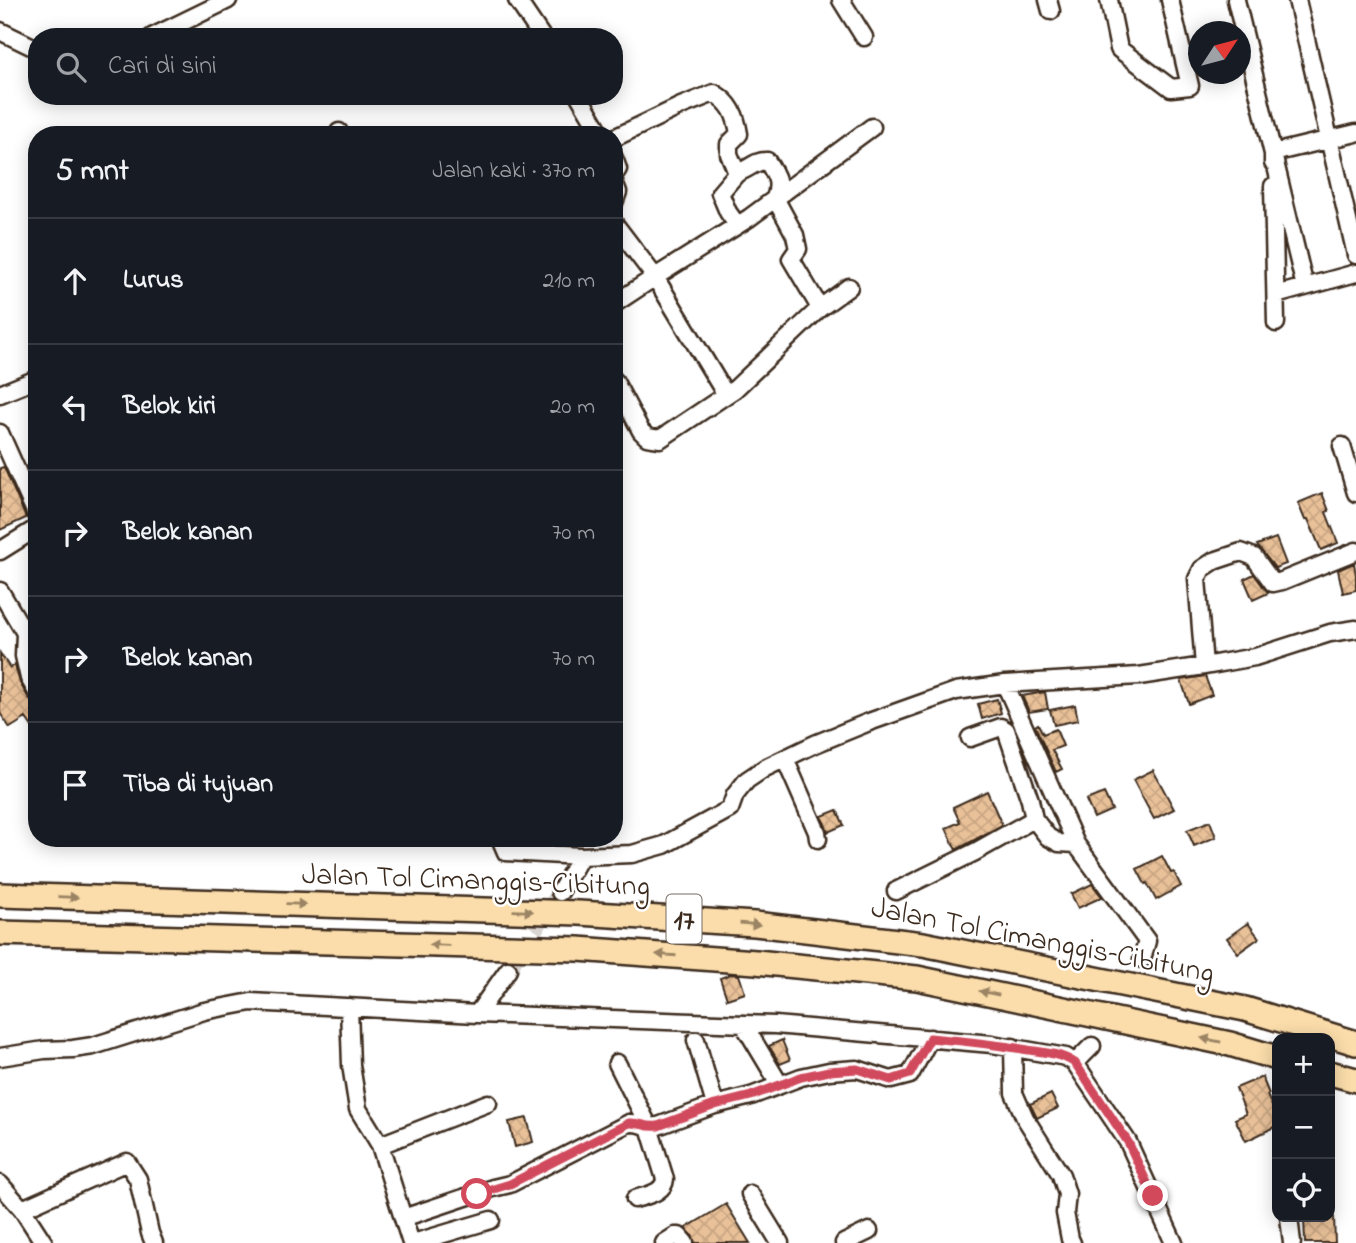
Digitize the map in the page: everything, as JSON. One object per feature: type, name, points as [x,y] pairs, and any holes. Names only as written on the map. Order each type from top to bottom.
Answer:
[{"type":"highway","name":"Jalan Tol Cimanggis–Cibitung","points":[[0,895],[579,913],[755,924],[937,947],[1245,1009],[1356,1043]]},
{"type":"highway","name":"Jalan Tol Cimanggis–Cibitung","points":[[0,933],[578,949],[770,963],[917,978],[1230,1044],[1272,1057]]},
{"type":"highway","points":[[1335,1074],[1356,1080]]},
{"type":"street","points":[[170,28],[228,0]]},
{"type":"street","points":[[517,0],[536,28]]},
{"type":"street","points":[[841,0],[864,37]]},
{"type":"street","points":[[1109,0],[1119,49],[1171,88],[1190,86],[1170,0]]},
{"type":"street","points":[[1236,0],[1305,287]]},
{"type":"street","points":[[1297,0],[1356,255]]},
{"type":"street","points":[[0,31],[28,45]]},
{"type":"street","points":[[623,134],[714,93],[724,99],[736,117],[739,134],[730,144],[729,154],[737,173]]},
{"type":"street","points":[[584,105],[596,126]]},
{"type":"street","points":[[623,298],[737,225],[872,127]]},
{"type":"street","points":[[1273,153],[1356,132]]},
{"type":"street","points":[[1273,153],[1276,323]]},
{"type":"street","points":[[737,225],[720,193],[737,173],[760,161],[767,162],[776,174],[779,187],[775,198],[795,235],[798,249],[790,259],[820,308]]},
{"type":"street","points":[[623,235],[655,277],[726,395]]},
{"type":"street","points":[[1276,295],[1356,273]]},
{"type":"street","points":[[623,398],[637,426],[647,437],[660,439],[735,388],[820,308],[849,287]]},
{"type":"street","points":[[0,394],[28,383]]},
{"type":"street","points":[[0,433],[28,496]]},
{"type":"street","points":[[1342,446],[1356,494]]},
{"type":"street","points":[[0,551],[28,534]]},
{"type":"street","points":[[1204,666],[1197,579],[1202,569],[1214,561],[1241,552],[1254,557],[1273,583],[1356,551]]},
{"type":"street","points":[[0,591],[24,633],[24,656],[28,674]]},
{"type":"street","points":[[504,847],[506,852],[581,856],[632,854],[664,845],[730,809],[735,795],[747,780],[765,768],[869,722],[956,691],[1005,684],[1139,676],[1204,666],[1255,657],[1330,633],[1356,629]]},
{"type":"street","points":[[1005,684],[1076,844],[1147,940],[1142,959]]},
{"type":"street","points":[[970,738],[1001,727],[1006,730],[1034,819],[1048,837],[1059,843],[1076,844]]},
{"type":"street","points":[[785,759],[818,839]]},
{"type":"street","points":[[896,891],[1034,819]]},
{"type":"street","points":[[560,892],[581,856]]},
{"type":"street","points":[[477,1014],[508,970]]},
{"type":"street","points":[[0,1057],[93,1046],[205,1011],[251,1002],[824,1029],[1013,1047],[1066,1057],[1075,1063],[1128,1142],[1174,1243]]},
{"type":"street","points":[[349,1007],[351,1065],[358,1109],[380,1145],[412,1243],[491,1220],[423,1243]]},
{"type":"street","points":[[744,1025],[779,1085]]},
{"type":"street","points":[[403,1218],[510,1184],[629,1123],[636,1122],[649,1127],[751,1096],[801,1077],[829,1071],[857,1069],[891,1080],[910,1074],[930,1038]]},
{"type":"street","points":[[696,1040],[715,1105]]},
{"type":"street","points":[[1075,1063],[1092,1046]]},
{"type":"street","points":[[1013,1047],[1014,1093],[1025,1118],[1061,1175],[1067,1194],[1065,1213],[1072,1243]]},
{"type":"street","points":[[617,1063],[649,1127],[665,1179],[665,1185],[635,1199]]},
{"type":"street","points":[[380,1145],[488,1103]]},
{"type":"street","points":[[22,1209],[127,1162],[138,1180],[154,1243]]},
{"type":"street","points":[[0,1184],[22,1209],[44,1243]]},
{"type":"street","points":[[750,1194],[780,1243]]},
{"type":"street","points":[[1290,1222],[1292,1243]]},
{"type":"street","points":[[844,1243],[869,1231]]},
{"type":"street","points":[[664,1243],[679,1236],[685,1243]]},
{"type":"building","points":[[4,467],[26,518],[0,530],[0,468]]},
{"type":"building","points":[[1322,493],[1338,543],[1321,550],[1298,503]]},
{"type":"building","points":[[1276,538],[1286,564],[1275,568],[1257,545]]},
{"type":"building","points":[[1354,563],[1356,590],[1343,593],[1338,570]]},
{"type":"building","points":[[1254,574],[1268,593],[1253,600],[1244,579]]},
{"type":"building","points":[[0,653],[10,668],[15,665],[20,683],[28,697],[28,721],[26,718],[10,728],[0,713]]},
{"type":"building","points":[[1205,676],[1212,695],[1189,704],[1181,680]]},
{"type":"building","points":[[1045,692],[1048,709],[1029,712],[1022,696]]},
{"type":"building","points":[[997,699],[1001,713],[982,719],[978,704]]},
{"type":"building","points":[[1075,705],[1078,720],[1054,725],[1050,710]]},
{"type":"building","points":[[1038,724],[1043,734],[1056,729],[1063,746],[1052,750],[1062,769],[1056,772],[1035,726]]},
{"type":"building","points":[[1153,770],[1174,809],[1154,819],[1133,780]]},
{"type":"building","points":[[987,791],[1002,825],[956,850],[946,828],[960,822],[953,807]]},
{"type":"building","points":[[1104,793],[1112,810],[1094,818],[1086,800]]},
{"type":"building","points":[[837,810],[844,825],[828,832],[822,816]]},
{"type":"building","points":[[1210,821],[1216,837],[1194,846],[1187,830]]},
{"type":"building","points":[[1162,856],[1181,886],[1156,900],[1137,869]]},
{"type":"building","points":[[1092,884],[1102,897],[1078,908],[1071,894]]},
{"type":"building","points":[[1248,923],[1259,938],[1238,953],[1227,938]]},
{"type":"building","points":[[731,974],[739,975],[745,993],[727,999],[720,978]]},
{"type":"building","points":[[782,1040],[790,1060],[780,1064],[769,1046]]},
{"type":"building","points":[[1262,1077],[1272,1106],[1272,1128],[1246,1141],[1235,1119],[1246,1114],[1236,1088]]},
{"type":"building","points":[[1051,1094],[1058,1108],[1037,1118],[1030,1104]]},
{"type":"building","points":[[527,1118],[533,1142],[515,1147],[509,1122]]},
{"type":"building","points":[[726,1204],[750,1243],[695,1243],[686,1228]]},
{"type":"building","points":[[1304,1222],[1334,1222],[1335,1243],[1305,1243]]},
{"type":"tunnel","points":[[508,970],[560,892]]},
{"type":"route","points":[[477,1194],[510,1184],[629,1123],[658,1126],[801,1077],[829,1071],[857,1069],[891,1080],[910,1074],[930,1038],[1046,1053],[1066,1057],[1075,1063],[1128,1142],[1153,1196]]}]
